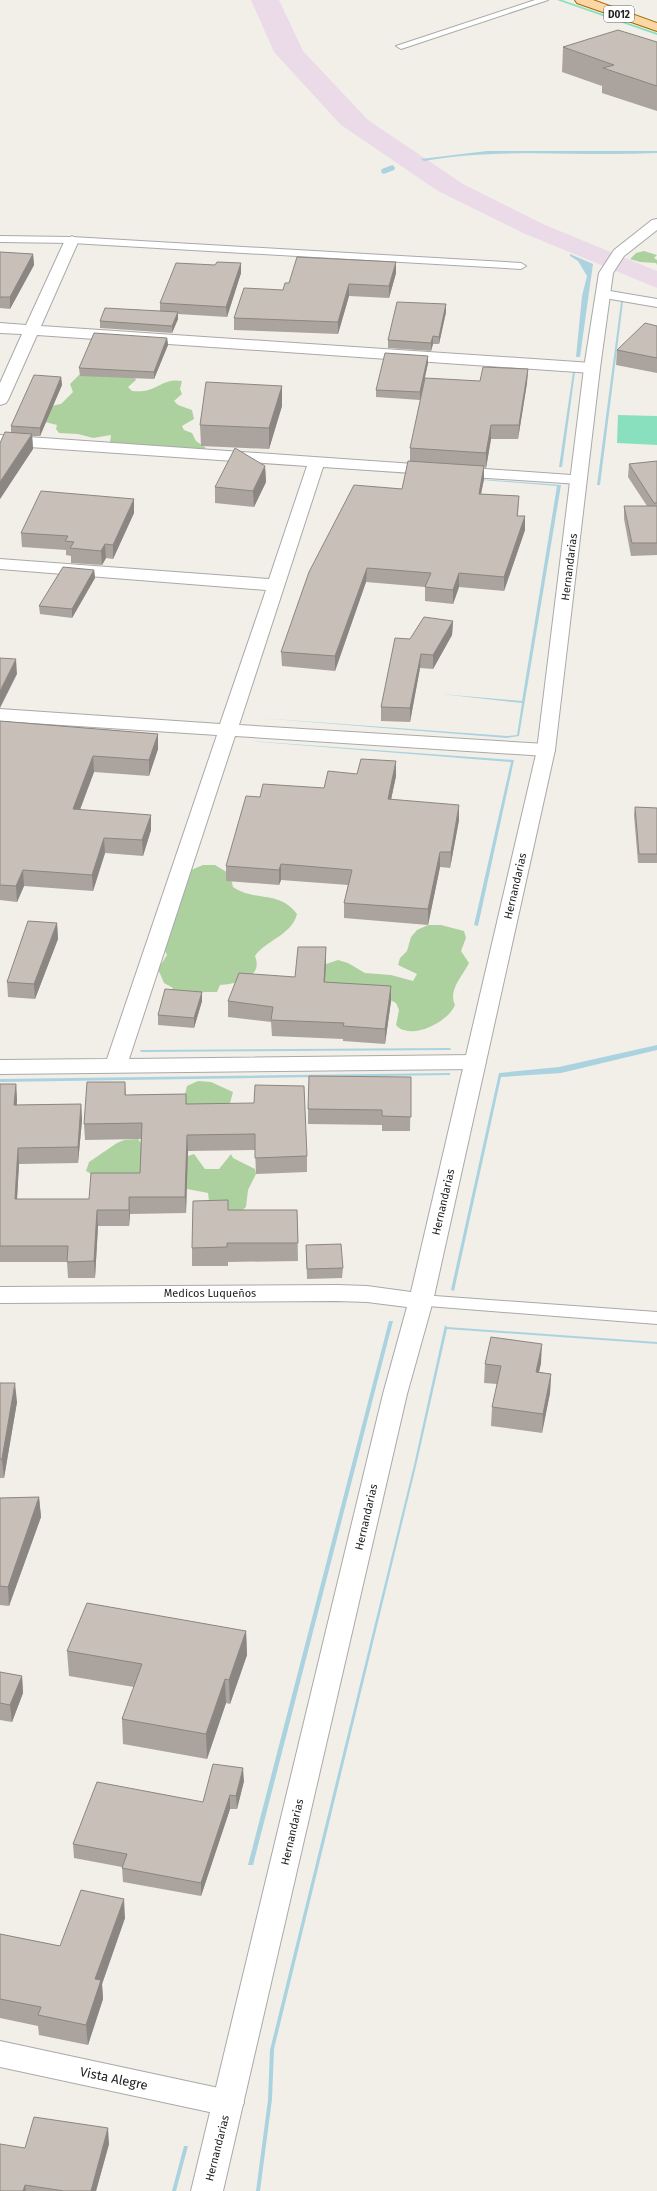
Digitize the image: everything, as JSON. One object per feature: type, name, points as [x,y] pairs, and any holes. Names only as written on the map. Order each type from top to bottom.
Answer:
[{"type":"main road","name":"D012","points":[[581,0],[657,27]]},
{"type":"street","name":"Hernandarias","points":[[207,2191],[394,1394],[420,1300],[546,750],[592,368],[606,273],[619,253],[657,223]]},
{"type":"street","points":[[0,400],[72,240]]},
{"type":"street","points":[[604,294],[657,303]]},
{"type":"street","points":[[0,328],[592,368]]},
{"type":"street","points":[[0,440],[579,479]]},
{"type":"street","points":[[116,1066],[316,461]]},
{"type":"street","points":[[0,564],[275,585]]},
{"type":"street","points":[[0,715],[546,750]]},
{"type":"street","points":[[0,1067],[475,1062]]},
{"type":"street","name":"Medicos Luqueños","points":[[0,1295],[337,1293],[367,1294],[420,1300]]},
{"type":"street","name":"Vista Alegre","points":[[0,2054],[228,2103]]},
{"type":"lane","points":[[401,46],[544,0]]},
{"type":"lane","points":[[0,239],[72,240],[521,266]]},
{"type":"lane","points":[[420,1300],[657,1318]]},
{"type":"shaded area","points":[[251,0],[279,0],[303,51],[368,120],[463,184],[545,225],[657,271],[657,288],[523,233],[438,191],[341,125],[274,52]]},
{"type":"green space","points":[[557,0],[562,0],[657,33],[657,35]]},
{"type":"green space","points":[[644,251],[657,255],[654,258],[657,260],[657,265],[656,263],[640,262],[630,259],[636,253]]},
{"type":"green space","points":[[133,372],[136,380],[128,387],[132,391],[147,390],[169,381],[182,381],[180,389],[182,394],[174,401],[178,405],[192,410],[194,419],[182,426],[184,430],[192,433],[196,441],[206,448],[202,450],[116,446],[110,442],[111,435],[93,438],[78,434],[59,433],[56,429],[57,425],[41,421],[45,407],[61,404],[73,392],[70,384],[81,373]]},
{"type":"green space","points":[[618,415],[657,416],[657,445],[617,443]]},
{"type":"green space","points":[[203,865],[215,865],[230,874],[233,887],[250,894],[275,899],[290,907],[297,914],[290,927],[260,950],[255,956],[257,964],[256,970],[252,975],[240,981],[220,985],[217,992],[204,992],[193,995],[170,993],[173,988],[164,983],[158,969],[167,955],[160,941],[184,873]]},
{"type":"green space","points":[[428,925],[441,925],[464,931],[466,938],[461,951],[469,963],[453,994],[455,1005],[452,1011],[440,1021],[426,1029],[411,1031],[401,1029],[396,1025],[399,1010],[396,1003],[382,996],[296,988],[323,965],[338,960],[348,963],[365,973],[391,975],[413,981],[417,974],[398,965],[400,958],[407,951],[411,937],[417,930]]},
{"type":"green space","points":[[198,1081],[211,1082],[233,1092],[229,1107],[208,1116],[183,1102],[187,1086]]},
{"type":"green space","points":[[138,1139],[142,1144],[182,1158],[194,1154],[205,1169],[219,1169],[231,1154],[233,1158],[255,1169],[256,1174],[248,1190],[246,1207],[238,1214],[224,1215],[209,1201],[208,1193],[187,1189],[163,1180],[97,1177],[86,1171],[89,1162],[117,1143],[124,1140]]},
{"type":"water","points":[[487,151],[657,151],[657,153],[511,153],[482,154],[424,161],[421,159]]},
{"type":"water","points":[[570,254],[593,264],[580,357],[576,357],[582,296],[587,276],[578,261],[570,256]]},
{"type":"water","points":[[621,302],[623,302],[600,485],[597,485]]},
{"type":"water","points":[[573,372],[575,372],[562,467],[559,467]]},
{"type":"water","points":[[332,468],[561,485],[519,736],[507,738],[260,718],[507,736],[517,735],[522,703],[441,694],[522,701],[557,486]]},
{"type":"water","points":[[249,741],[514,760],[478,926],[474,925],[511,762]]},
{"type":"water","points":[[657,1045],[657,1050],[561,1073],[501,1077],[454,1291],[451,1290],[499,1073],[559,1067]]},
{"type":"water","points":[[450,1048],[451,1050],[141,1052],[140,1050]]},
{"type":"water","points":[[450,1073],[450,1075],[0,1082],[0,1079]]},
{"type":"water","points":[[389,1321],[393,1321],[253,1865],[248,1865]]},
{"type":"water","points":[[445,1325],[447,1327],[657,1342],[657,1344],[447,1329],[416,1466],[274,2049],[272,2099],[260,2191],[256,2191],[268,2100],[270,2050],[414,1465]]},
{"type":"water","points":[[184,2146],[188,2146],[176,2191],[172,2191]]},
{"type":"building","points":[[618,30],[657,42],[657,86],[603,68],[614,65],[563,47]]},
{"type":"building","points":[[0,252],[33,254],[10,297],[0,297]]},
{"type":"building","points":[[297,257],[396,262],[389,286],[349,284],[338,322],[234,318],[244,288],[283,290],[285,283],[289,283]]},
{"type":"building","points":[[217,262],[241,263],[226,307],[160,303],[176,263],[215,265]]},
{"type":"building","points":[[397,302],[446,304],[439,337],[433,336],[431,343],[388,340]]},
{"type":"building","points":[[105,308],[178,312],[172,326],[100,321]]},
{"type":"building","points":[[645,323],[657,326],[657,358],[617,350]]},
{"type":"building","points":[[94,333],[167,338],[154,372],[79,368]]},
{"type":"building","points":[[385,353],[428,356],[420,392],[376,390]]},
{"type":"building","points":[[483,367],[528,369],[519,425],[491,425],[486,453],[410,448],[425,378],[480,381]]},
{"type":"building","points":[[34,375],[61,377],[40,428],[11,426]]},
{"type":"building","points":[[206,382],[282,386],[269,428],[200,425]]},
{"type":"building","points":[[5,432],[32,434],[0,482],[0,443]]},
{"type":"building","points":[[235,448],[265,466],[253,491],[215,487]]},
{"type":"building","points":[[408,461],[484,466],[479,494],[519,496],[517,516],[525,516],[504,577],[459,573],[453,590],[425,587],[431,573],[367,568],[335,656],[281,652],[309,572],[354,485],[402,489]]},
{"type":"building","points":[[657,461],[657,503],[654,503],[629,464]]},
{"type":"building","points":[[41,491],[134,499],[113,545],[105,544],[101,551],[70,548],[74,542],[65,541],[68,536],[21,533]]},
{"type":"building","points":[[624,506],[657,506],[657,543],[632,543]]},
{"type":"building","points":[[63,567],[94,570],[72,609],[39,606]]},
{"type":"building","points":[[424,617],[453,621],[433,655],[421,654],[410,708],[381,707],[395,638],[410,639]]},
{"type":"building","points":[[0,658],[16,659],[0,691]]},
{"type":"building","points":[[0,721],[158,734],[149,760],[93,756],[73,809],[151,815],[142,840],[104,838],[92,875],[23,870],[16,886],[0,885]]},
{"type":"building","points":[[361,759],[396,761],[388,799],[459,805],[451,852],[440,852],[428,909],[344,903],[352,870],[281,864],[279,870],[226,866],[246,796],[260,797],[263,784],[324,788],[328,771],[357,774]]},
{"type":"building","points":[[635,807],[657,808],[657,854],[639,854]]},
{"type":"building","points":[[28,921],[57,923],[34,984],[7,982]]},
{"type":"building","points":[[298,947],[326,947],[324,982],[391,986],[385,1029],[343,1026],[344,1023],[271,1020],[273,1007],[228,1001],[239,973],[295,977]]},
{"type":"building","points":[[165,989],[202,992],[194,1018],[158,1015]]},
{"type":"building","points":[[309,1076],[411,1077],[411,1117],[382,1116],[382,1110],[308,1109]]},
{"type":"building","points":[[87,1082],[125,1082],[125,1095],[186,1094],[186,1104],[254,1103],[255,1085],[304,1086],[307,1156],[255,1158],[255,1134],[187,1135],[185,1197],[129,1197],[129,1210],[97,1210],[94,1261],[67,1262],[68,1246],[0,1246],[0,1084],[16,1084],[14,1105],[81,1104],[78,1147],[18,1148],[15,1199],[89,1199],[91,1173],[140,1173],[142,1123],[84,1124]]},
{"type":"building","points":[[228,1200],[228,1210],[297,1210],[298,1243],[227,1243],[227,1247],[192,1248],[193,1201]]},
{"type":"building","points":[[341,1244],[343,1268],[307,1269],[306,1245]]},
{"type":"building","points":[[491,1337],[542,1344],[536,1372],[551,1374],[543,1414],[492,1407],[501,1366],[485,1364]]},
{"type":"building","points":[[0,1383],[15,1383],[2,1459],[0,1459]]},
{"type":"building","points":[[39,1497],[8,1587],[0,1586],[0,1498]]},
{"type":"building","points":[[87,1603],[246,1631],[229,1680],[225,1679],[206,1734],[122,1719],[142,1664],[67,1651]]},
{"type":"building","points":[[0,1672],[22,1676],[10,1705],[0,1703]]},
{"type":"building","points":[[213,1764],[243,1768],[236,1796],[230,1795],[201,1883],[122,1868],[127,1854],[73,1844],[97,1782],[203,1802]]},
{"type":"building","points":[[81,1890],[124,1899],[95,1979],[101,1980],[86,2025],[38,2015],[41,2007],[0,1999],[0,1934],[60,1946]]},
{"type":"building","points":[[34,2117],[108,2128],[91,2191],[64,2191],[25,2185],[23,2191],[0,2191],[0,2144],[25,2148]]},
{"type":"waterway","points":[[384,171],[392,168]]}]
